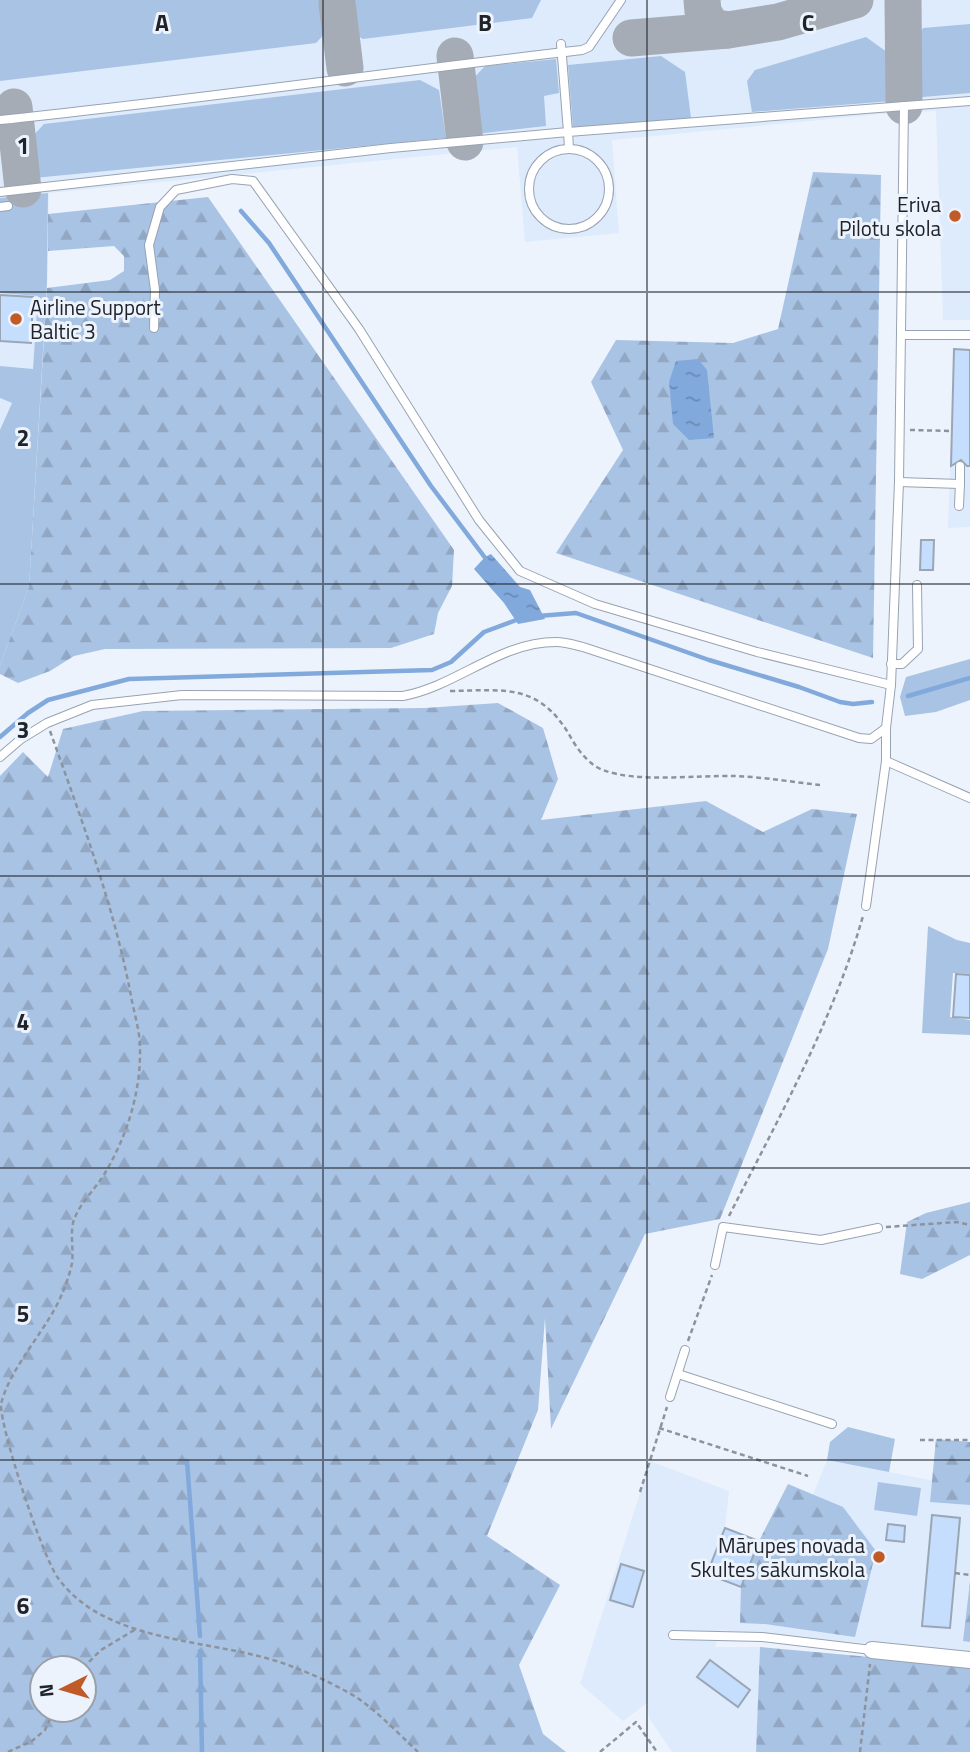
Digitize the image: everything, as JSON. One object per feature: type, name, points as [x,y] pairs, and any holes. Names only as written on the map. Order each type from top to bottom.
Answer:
[{"type":"street","points":[[872,1650],[970,1660]]},
{"type":"lane","points":[[0,120],[316,84],[561,48],[589,47],[621,0]]},
{"type":"lane","points":[[561,48],[569,148]]},
{"type":"lane","points":[[0,191],[378,149],[970,101]]},
{"type":"lane","points":[[866,906],[886,761],[886,728],[891,685],[899,482],[904,106]]},
{"type":"lane","points":[[569,148],[594,157],[604,167],[609,180],[605,207],[597,218],[573,229],[547,223],[537,214],[529,189],[530,177],[536,165],[545,156],[569,148]]},
{"type":"lane","points":[[155,328],[155,290],[149,245],[160,207],[176,190],[232,179],[253,181],[359,329],[479,520],[520,571],[595,604],[757,652],[891,685]]},
{"type":"lane","points":[[902,335],[970,335]]},
{"type":"lane","points":[[959,506],[960,466]]},
{"type":"lane","points":[[899,482],[960,484]]},
{"type":"lane","points":[[891,664],[902,664],[918,649],[917,585]]},
{"type":"lane","points":[[0,757],[21,739],[47,723],[92,705],[182,695],[403,696],[426,692],[517,647],[558,642],[583,647],[859,738],[871,739],[886,728]]},
{"type":"lane","points":[[886,761],[970,798]]},
{"type":"lane","points":[[715,1265],[723,1227],[821,1240],[878,1228]]},
{"type":"lane","points":[[670,1397],[685,1350]]},
{"type":"lane","points":[[678,1374],[832,1423]]},
{"type":"lane","points":[[673,1635],[762,1637],[872,1650]]},
{"type":"path","points":[[900,430],[952,431]]},
{"type":"path","points":[[450,691],[499,690],[526,694],[547,705],[562,722],[579,751],[601,770],[636,777],[738,776],[820,785]]},
{"type":"path","points":[[47,723],[84,825],[124,960],[140,1047],[136,1092],[127,1130],[104,1175],[73,1220],[72,1264],[61,1296],[13,1378],[1,1404],[1,1422],[20,1488],[41,1546],[58,1579],[82,1602],[107,1619],[137,1629],[283,1663],[319,1677],[358,1699],[418,1752]]},
{"type":"path","points":[[723,1227],[808,1060],[851,958],[866,906]]},
{"type":"path","points":[[878,1228],[957,1222],[970,1225]]},
{"type":"path","points":[[685,1350],[715,1265]]},
{"type":"path","points":[[640,1492],[670,1397]]},
{"type":"path","points":[[659,1428],[808,1476]]},
{"type":"path","points":[[920,1440],[970,1440]]},
{"type":"path","points":[[955,1573],[970,1575]]},
{"type":"path","points":[[96,1654],[137,1629]]},
{"type":"path","points":[[860,1752],[872,1650]]},
{"type":"path","points":[[600,1752],[636,1722],[657,1752]]},
{"type":"path","points":[[8,1752],[32,1741],[48,1724]]},
{"type":"shaded area","points":[[0,0],[970,0],[970,320],[943,320],[936,111],[612,140],[619,233],[525,242],[517,147],[49,193],[47,283],[29,587],[0,665]]},
{"type":"shaded area","points":[[954,349],[970,350],[970,527],[948,528]]},
{"type":"shaded area","points":[[827,1460],[935,1481],[970,1484],[970,1653],[720,1630],[715,1647],[760,1647],[756,1752],[672,1752],[649,1718],[647,1703],[623,1721],[580,1684],[650,1461],[729,1491],[725,1528],[707,1573],[741,1587],[786,1561]]},
{"type":"green space","points":[[0,0],[324,0],[328,30],[316,43],[0,81]]},
{"type":"green space","points":[[349,0],[541,0],[532,18],[363,39],[353,33]]},
{"type":"green space","points":[[970,24],[970,93],[911,98],[912,45],[923,28]]},
{"type":"green space","points":[[866,37],[891,55],[892,101],[752,112],[747,81],[755,70]]},
{"type":"green space","points":[[661,56],[685,72],[691,118],[573,128],[568,65]]},
{"type":"green space","points":[[556,59],[559,93],[544,96],[546,126],[476,134],[471,81],[485,66]]},
{"type":"green space","points":[[420,80],[439,90],[446,138],[34,178],[31,138],[44,124]]},
{"type":"green space","points":[[813,172],[881,175],[873,658],[556,553],[623,450],[591,382],[616,340],[733,343],[778,329]]},
{"type":"green space","points":[[48,193],[47,283],[29,587],[0,665],[0,430],[12,403],[0,398],[0,366],[33,369],[38,296],[0,293],[0,198]]},
{"type":"green space","points":[[208,197],[454,550],[452,586],[438,613],[434,634],[391,648],[105,649],[74,656],[50,671],[18,683],[0,674],[0,665],[29,587],[47,288],[110,280],[124,271],[124,256],[114,246],[48,251],[48,214]]},
{"type":"green space","points":[[970,659],[970,700],[936,712],[905,716],[900,697],[906,677]]},
{"type":"green space","points":[[498,703],[543,728],[558,779],[541,820],[706,801],[763,832],[812,809],[857,814],[828,949],[720,1219],[645,1234],[551,1429],[545,1318],[538,1410],[487,1536],[560,1585],[519,1665],[543,1734],[566,1752],[0,1752],[0,776],[23,752],[48,777],[63,729],[143,711],[425,708]]},
{"type":"green space","points":[[928,926],[970,943],[970,974],[953,973],[950,1017],[970,1020],[970,1035],[922,1033]]},
{"type":"green space","points":[[970,1202],[970,1255],[922,1279],[900,1274],[907,1222],[926,1213]]},
{"type":"green space","points":[[848,1427],[895,1439],[889,1472],[827,1460],[830,1442]]},
{"type":"green space","points":[[936,1439],[970,1442],[970,1505],[930,1502]]},
{"type":"green space","points":[[878,1482],[921,1488],[917,1516],[874,1510]]},
{"type":"green space","points":[[788,1484],[843,1507],[876,1551],[855,1637],[740,1623],[741,1587],[759,1541]]},
{"type":"green space","points":[[970,1582],[970,1642],[963,1641]]},
{"type":"green space","points":[[760,1647],[970,1666],[970,1752],[756,1752]]},
{"type":"water","points":[[698,359],[707,370],[714,438],[689,440],[673,424],[669,382],[676,361]]},
{"type":"water","points":[[491,554],[520,587],[530,590],[545,619],[518,624],[504,603],[474,569]]},
{"type":"building","name":"Airline Support Baltic 3","points":[[0,295],[33,297],[31,343],[0,341]]},
{"type":"building","points":[[954,349],[970,350],[970,466],[961,460],[951,466]]},
{"type":"building","points":[[921,540],[934,540],[933,570],[920,570]]},
{"type":"building","points":[[956,974],[970,975],[970,1018],[953,1017]]},
{"type":"building","points":[[932,1515],[960,1518],[950,1628],[922,1626]]},
{"type":"building","points":[[888,1524],[905,1526],[904,1542],[886,1540]]},
{"type":"building","points":[[725,1528],[759,1541],[741,1587],[707,1574]]},
{"type":"building","points":[[621,1564],[644,1571],[633,1607],[610,1600]]},
{"type":"building","points":[[710,1660],[750,1690],[738,1707],[697,1677]]},
{"type":"waterway","points":[[241,211],[269,243],[431,486],[486,559]]},
{"type":"waterway","points":[[538,616],[576,613],[840,702],[872,702]]},
{"type":"waterway","points":[[0,737],[48,700],[129,679],[432,670],[451,662],[484,632],[519,619]]},
{"type":"waterway","points":[[908,696],[970,678]]},
{"type":"waterway","points":[[187,1461],[200,1636]]},
{"type":"waterway","points":[[200,1651],[202,1752]]},
{"type":"taxiway","points":[[702,0],[703,12],[712,27],[728,30]]},
{"type":"taxiway","points":[[631,38],[728,30],[778,22],[855,0]]},
{"type":"taxiway","points":[[903,0],[904,106]]},
{"type":"taxiway","points":[[337,3],[345,68]]},
{"type":"taxiway","points":[[455,56],[465,142]]},
{"type":"taxiway","points":[[14,107],[23,189]]},
{"type":"place","name":"Eriva Pilotu skola","points":[[955,216]]},
{"type":"place","name":"Airline Support Baltic 3","points":[[16,319]]},
{"type":"place","name":"Mārupes novada Skultes sākumskola","points":[[879,1557]]}]
